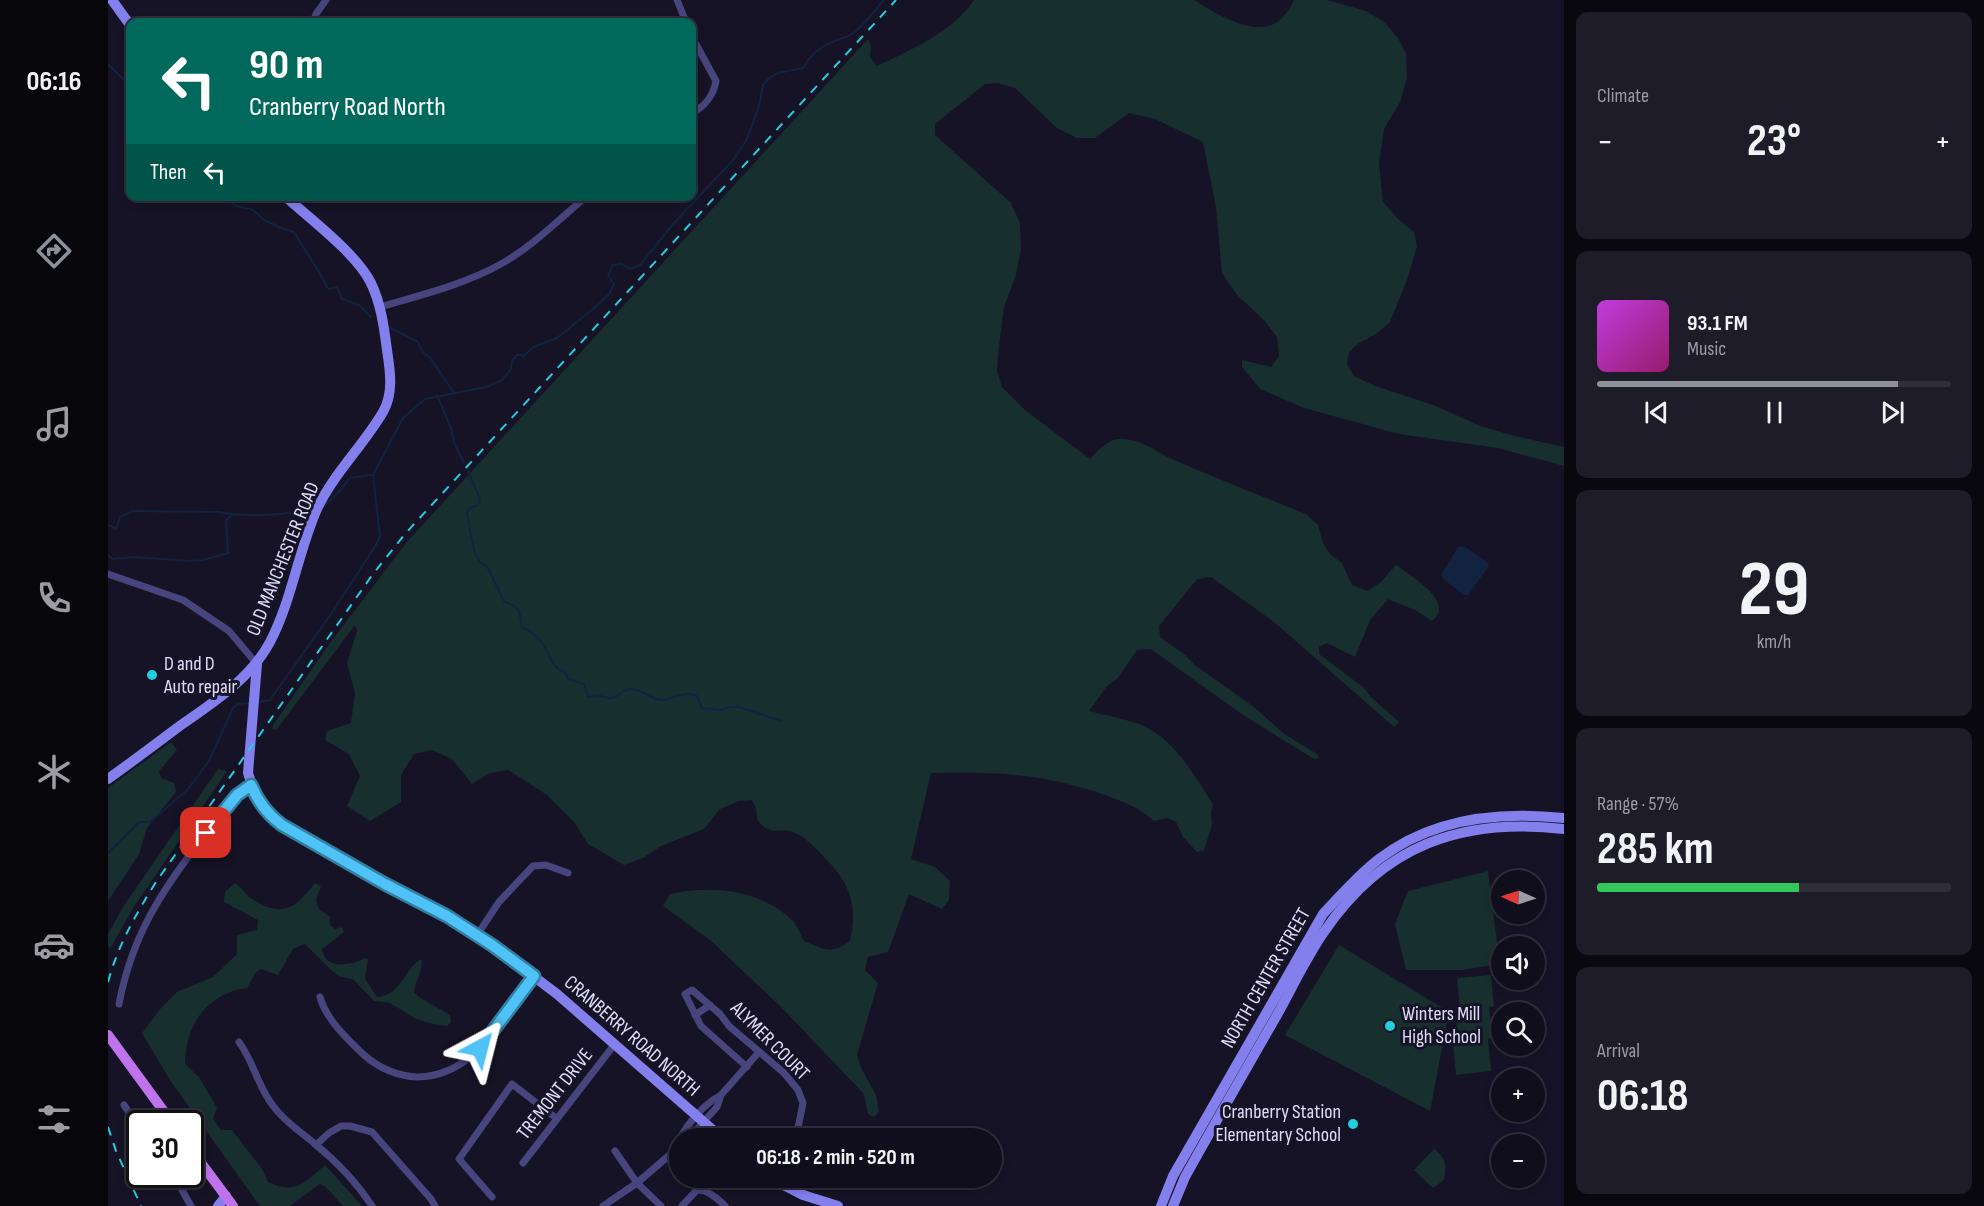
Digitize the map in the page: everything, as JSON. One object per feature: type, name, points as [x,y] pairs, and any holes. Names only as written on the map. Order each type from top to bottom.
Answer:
[{"type":"main road","points":[[108,1035],[163,1110]]},
{"type":"main road","points":[[204,1167],[233,1206]]},
{"type":"street","points":[[112,0],[126,20]]},
{"type":"street","points":[[314,18],[326,0]]},
{"type":"street","points":[[677,0],[684,18]]},
{"type":"street","points":[[696,44],[716,81],[712,96],[696,110]]},
{"type":"street","name":"OLD MANCHESTER ROAD","points":[[108,779],[222,695],[257,664],[282,616],[303,546],[324,494],[346,461],[375,425],[388,401],[391,387],[390,365],[380,307],[371,283],[355,260],[290,201]]},
{"type":"street","points":[[380,307],[454,285],[502,264],[537,240],[581,201]]},
{"type":"street","points":[[108,574],[183,600],[221,625],[257,664]]},
{"type":"street","name":"OLD MANCHESTER ROAD","points":[[251,785],[248,762],[255,707],[257,664]]},
{"type":"street","points":[[119,1004],[130,957],[151,912],[180,868],[226,808],[237,795],[251,785]]},
{"type":"street","name":"CRANBERRY ROAD NORTH","points":[[251,785],[262,807],[282,825],[477,935],[534,976],[710,1128]]},
{"type":"street","name":"NORTH CENTER STREET","points":[[1161,1206],[1179,1167],[1323,914],[1353,882],[1394,849],[1443,825],[1493,816],[1564,818]]},
{"type":"street","name":"NORTH CENTER STREET","points":[[1173,1206],[1185,1177],[1324,932],[1354,895],[1392,862],[1438,838],[1480,828],[1502,826],[1520,825],[1564,829]]},
{"type":"street","points":[[477,935],[499,902],[533,866],[546,865],[568,873]]},
{"type":"street","points":[[320,997],[326,1013],[356,1048],[374,1063],[402,1075],[423,1077],[448,1071],[470,1058],[496,1029],[534,976]]},
{"type":"street","name":"ALYMER COURT","points":[[747,1067],[701,1026],[685,994],[692,990],[710,1005],[729,1026],[784,1073],[802,1096],[802,1112],[798,1128]]},
{"type":"street","name":"ALYMER COURT","points":[[695,1015],[710,1005]]},
{"type":"street","points":[[238,1042],[250,1058],[273,1107],[346,1174],[372,1206]]},
{"type":"street","name":"TREMONT DRIVE","points":[[523,1163],[614,1045]]},
{"type":"street","points":[[691,1128],[720,1103],[721,1095],[759,1052]]},
{"type":"street","points":[[492,1197],[459,1159],[512,1084],[556,1118]]},
{"type":"street","points":[[124,1105],[127,1110]]},
{"type":"street","points":[[695,1128],[700,1119]]},
{"type":"street","points":[[316,1145],[341,1126],[361,1127],[372,1132],[435,1206]]},
{"type":"street","points":[[615,1151],[637,1182],[661,1206]]},
{"type":"street","points":[[603,1206],[637,1182],[669,1155]]},
{"type":"street","points":[[181,1188],[191,1206]]},
{"type":"street","points":[[789,1188],[803,1195],[838,1206]]},
{"type":"street","points":[[682,1206],[697,1190],[710,1194],[725,1206]]},
{"type":"street","points":[[218,1206],[226,1196]]},
{"type":"green space","points":[[974,0],[1194,0],[1239,23],[1263,27],[1274,24],[1284,16],[1294,0],[1327,0],[1366,11],[1384,22],[1398,38],[1406,54],[1407,78],[1400,102],[1384,129],[1379,164],[1383,202],[1414,232],[1417,246],[1407,280],[1390,322],[1349,352],[1347,365],[1354,376],[1375,386],[1436,406],[1480,426],[1564,447],[1564,466],[1498,448],[1399,434],[1304,408],[1260,389],[1242,367],[1242,360],[1271,367],[1279,356],[1277,337],[1264,320],[1237,295],[1222,273],[1216,207],[1203,142],[1155,119],[1129,113],[1095,138],[1077,138],[1057,128],[1015,88],[998,83],[985,84],[935,124],[935,135],[1011,203],[1020,223],[1021,249],[1016,275],[1004,307],[997,371],[1002,387],[1025,410],[1090,459],[1109,442],[1119,439],[1131,440],[1190,467],[1306,514],[1318,525],[1323,543],[1331,555],[1342,563],[1352,585],[1367,591],[1381,582],[1396,565],[1420,582],[1435,598],[1439,606],[1438,614],[1432,621],[1417,611],[1388,599],[1370,620],[1355,657],[1327,643],[1319,647],[1319,654],[1363,687],[1399,722],[1394,727],[1274,622],[1211,577],[1197,579],[1159,626],[1160,637],[1254,707],[1283,733],[1317,754],[1319,758],[1314,759],[1243,715],[1151,649],[1137,650],[1117,679],[1107,686],[1089,711],[1144,726],[1155,732],[1175,750],[1213,804],[1212,825],[1204,850],[1197,852],[1183,837],[1176,822],[1168,818],[1154,821],[1131,805],[1083,788],[1019,775],[931,773],[911,859],[935,867],[950,881],[949,900],[942,909],[909,894],[888,952],[868,957],[865,970],[878,983],[857,1055],[861,1068],[876,1095],[879,1111],[874,1117],[868,1114],[864,1094],[781,1007],[710,940],[663,906],[670,894],[702,890],[735,892],[766,902],[780,910],[795,923],[804,941],[832,949],[850,941],[852,905],[850,895],[840,876],[818,850],[803,838],[792,832],[770,830],[764,827],[757,819],[756,808],[752,800],[739,801],[720,809],[704,829],[661,846],[643,858],[624,865],[588,844],[574,822],[547,795],[508,770],[490,773],[472,784],[452,759],[432,750],[414,754],[401,775],[401,802],[370,821],[347,806],[360,776],[349,754],[325,740],[327,731],[351,723],[355,693],[347,663],[357,631],[355,625],[277,729],[272,730],[273,725],[330,643],[406,543],[868,39],[871,45],[870,57],[877,66],[917,47],[943,31],[955,22]]},
{"type":"green space","points":[[171,742],[177,750],[159,771],[161,778],[174,783],[176,792],[147,828],[139,854],[108,901],[108,788]]},
{"type":"green space","points":[[218,769],[227,771],[133,908],[110,949],[108,934],[123,907]]},
{"type":"green space","points":[[1488,871],[1491,924],[1495,924],[1496,936],[1491,936],[1491,965],[1462,970],[1406,970],[1395,924],[1408,891]]},
{"type":"green space","points":[[235,883],[252,899],[263,905],[280,909],[288,908],[301,899],[315,883],[321,886],[316,900],[319,909],[330,917],[330,925],[335,929],[342,927],[344,932],[322,949],[328,961],[346,964],[368,959],[365,979],[377,997],[385,996],[397,988],[410,969],[421,959],[414,992],[450,1015],[451,1022],[447,1026],[433,1024],[416,1019],[390,1003],[374,1001],[353,979],[341,977],[332,971],[305,944],[293,949],[278,975],[261,969],[256,972],[247,988],[220,997],[201,1013],[194,1024],[186,1049],[185,1064],[199,1077],[217,1108],[213,1119],[221,1130],[232,1130],[262,1169],[268,1182],[278,1186],[293,1187],[305,1182],[325,1165],[362,1206],[343,1206],[326,1187],[320,1184],[290,1206],[260,1206],[204,1128],[204,1110],[191,1110],[170,1080],[142,1033],[177,992],[213,977],[237,954],[237,935],[257,930],[258,920],[224,902],[225,892]]},
{"type":"green space","points":[[1339,945],[1449,1012],[1430,1111],[1285,1035]]},
{"type":"green space","points":[[1491,975],[1494,1002],[1491,1002],[1489,1007],[1491,1038],[1488,1039],[1491,1071],[1456,1075],[1453,1043],[1458,1042],[1455,1011],[1460,1010],[1457,978]]},
{"type":"green space","points":[[1434,1149],[1445,1163],[1445,1171],[1444,1180],[1433,1188],[1414,1170]]},
{"type":"water","points":[[1464,546],[1486,561],[1489,566],[1468,595],[1464,595],[1442,578],[1442,573],[1458,547]]},
{"type":"waterway","points":[[696,199],[734,159],[747,139],[759,106],[763,85],[769,78],[778,73],[803,68],[822,47],[856,31],[884,0]]},
{"type":"waterway","points":[[108,64],[126,82]]},
{"type":"waterway","points":[[228,201],[253,210],[264,220],[294,232],[327,287],[329,289],[337,287],[342,299],[359,305],[371,317]]},
{"type":"waterway","points":[[257,702],[270,700],[331,614],[376,545],[380,536],[373,475],[403,418],[425,399],[486,387],[502,380],[511,369],[512,361],[517,355],[523,357],[533,347],[557,338],[599,304],[610,293],[614,284],[608,275],[613,265],[621,264],[630,269],[640,265],[695,201]]},
{"type":"waterway","points":[[389,327],[418,342],[421,350],[431,359],[454,393]]},
{"type":"waterway","points":[[437,395],[464,463]]},
{"type":"waterway","points":[[468,471],[480,499],[478,505],[470,508],[467,513],[478,558],[487,566],[504,601],[518,610],[522,627],[540,640],[555,666],[566,672],[568,679],[584,684],[588,697],[611,698],[632,689],[659,700],[686,694],[696,695],[702,708],[720,710],[739,707],[781,721]]},
{"type":"waterway","points":[[325,505],[350,478],[372,475]]},
{"type":"waterway","points":[[108,555],[113,559],[133,557],[203,560],[228,553],[226,520],[233,514],[274,515],[313,507]]},
{"type":"waterway","points":[[108,525],[116,529],[120,517],[133,511],[232,514]]},
{"type":"waterway","points":[[108,853],[139,822],[150,822],[187,790],[209,761],[233,708],[238,704],[249,703]]},
{"type":"railway","points":[[108,982],[128,930],[156,882],[373,574],[405,534],[896,0]]},
{"type":"railway","points":[[108,1127],[116,1151],[141,1206]]},
{"type":"place","name":"D and D Auto repair","points":[[152,675]]},
{"type":"place","name":"Winters Mill High School","points":[[1390,1026]]},
{"type":"place","name":"Cranberry Station Elementary School","points":[[1353,1124]]},
{"type":"route","points":[[206,833],[237,795],[251,785],[262,807],[282,825],[385,884],[447,916],[524,968],[534,976],[480,1048]]}]
